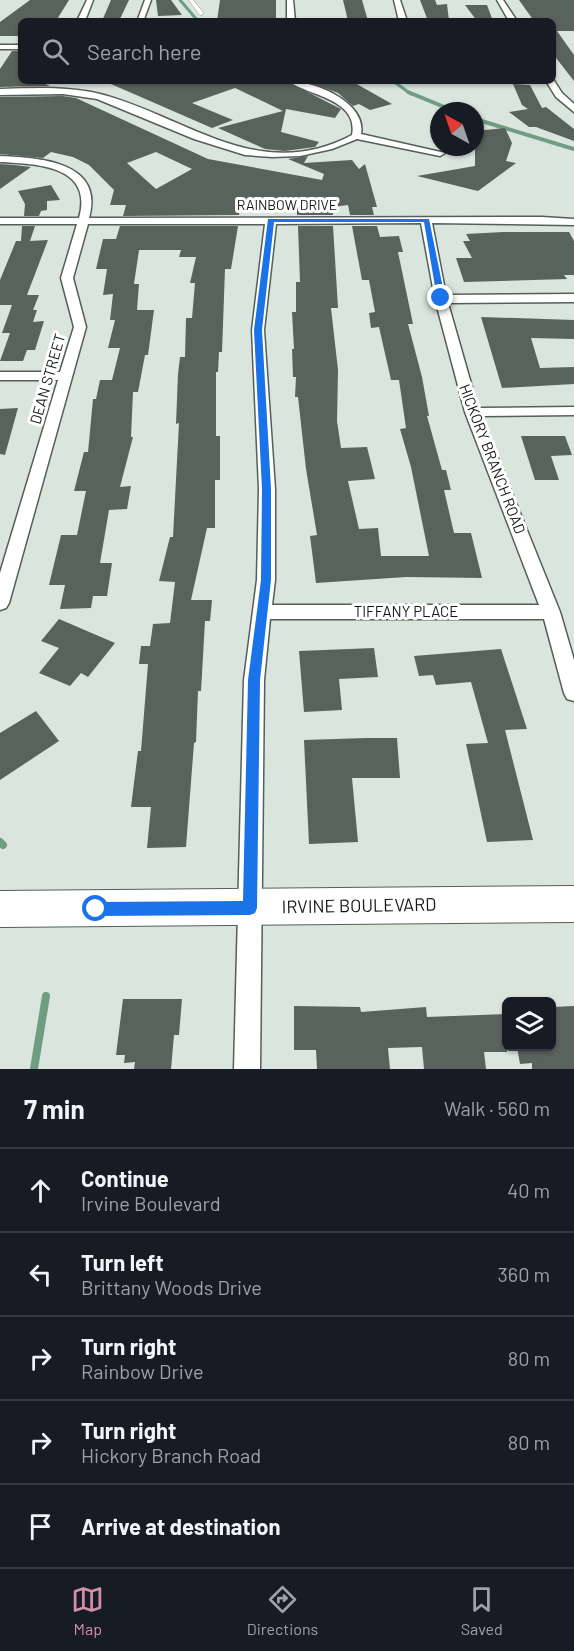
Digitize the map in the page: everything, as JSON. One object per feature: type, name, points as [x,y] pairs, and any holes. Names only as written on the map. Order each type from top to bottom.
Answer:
[{"type":"main road","name":"IRVINE BOULEVARD","points":[[0,909],[574,904]]},
{"type":"street","points":[[82,18],[90,0]]},
{"type":"street","points":[[141,18],[148,0]]},
{"type":"street","points":[[290,0],[291,18]]},
{"type":"street","points":[[397,0],[402,18]]},
{"type":"street","points":[[500,0],[511,18]]},
{"type":"street","points":[[0,47],[18,47]]},
{"type":"street","points":[[299,84],[334,99],[353,111],[358,118],[359,127],[356,136]]},
{"type":"street","points":[[552,84],[559,95],[574,109]]},
{"type":"street","points":[[0,92],[56,91],[98,96],[138,109],[223,147],[251,153],[288,154],[318,150],[345,142],[356,136],[430,151]]},
{"type":"street","name":"DEAN STREET","points":[[0,159],[41,161],[66,170],[78,178],[85,189],[88,204],[69,261],[67,278],[80,327],[0,603]]},
{"type":"street","points":[[247,1069],[254,680],[266,580],[267,489],[258,330],[271,220]]},
{"type":"street","name":"HICKORY BRANCH ROAD","points":[[426,220],[441,298],[472,412],[551,612],[574,693]]},
{"type":"street","name":"RAINBOW DRIVE","points":[[0,221],[542,220],[574,222]]},
{"type":"street","points":[[441,298],[574,298]]},
{"type":"street","points":[[0,376],[65,376]]},
{"type":"street","points":[[472,412],[574,411]]},
{"type":"street","name":"TIFFANY PLACE","points":[[261,612],[551,612]]},
{"type":"lane","points":[[191,0],[201,13]]},
{"type":"building","points":[[30,0],[69,0],[58,18],[18,18],[18,36],[0,36],[0,22]]},
{"type":"building","points":[[111,0],[129,0],[120,18],[103,18]]},
{"type":"building","points":[[156,0],[171,0],[182,15],[158,16]]},
{"type":"building","points":[[220,0],[276,0],[276,18],[217,18]]},
{"type":"building","points":[[343,0],[362,0],[367,18],[347,18]]},
{"type":"building","points":[[420,0],[435,0],[437,5],[447,4],[449,18],[427,18]]},
{"type":"building","points":[[519,0],[574,0],[574,31],[557,31],[574,55],[574,81],[556,58],[556,18],[532,18]]},
{"type":"building","points":[[465,5],[487,5],[492,18],[475,18]]},
{"type":"building","points":[[12,51],[18,51],[18,84],[50,86],[0,87],[0,69]]},
{"type":"building","points":[[111,84],[292,84],[341,109],[335,118],[286,109],[281,132],[319,142],[315,147],[285,151],[265,149],[218,128],[283,111],[235,88],[192,103],[233,120],[212,128]]},
{"type":"building","points":[[313,84],[357,84],[392,104],[370,110],[359,104],[353,106],[338,93]]},
{"type":"building","points":[[513,84],[530,85],[542,108],[546,107],[574,129],[574,141],[536,127],[529,127],[509,112],[528,109],[522,105]]},
{"type":"building","points":[[63,96],[76,98],[208,159],[322,180],[324,174],[288,159],[308,156],[304,163],[352,160],[359,169],[365,164],[377,207],[372,207],[374,215],[350,215],[348,205],[332,207],[333,215],[297,215],[297,208],[291,207],[240,208],[239,215],[123,216],[126,205],[110,205],[114,190],[89,165],[73,157],[51,152],[43,158],[0,154],[0,97]],"holes":[[[156,152],[192,169],[156,189],[127,163]]]},
{"type":"building","points":[[505,128],[512,143],[506,161],[516,163],[478,191],[417,176],[475,166],[475,156],[484,156],[484,130]]},
{"type":"building","points":[[0,164],[14,165],[31,167],[0,189]]},
{"type":"building","points":[[51,185],[60,200],[47,201],[47,210],[41,211],[39,216],[24,216],[25,204],[18,191]]},
{"type":"building","points":[[22,226],[35,226],[30,241],[48,240],[27,295],[39,295],[33,310],[37,310],[33,322],[44,321],[35,350],[27,350],[23,361],[0,361],[10,333],[2,333],[12,305],[0,305],[0,280],[16,241],[21,241]]},
{"type":"building","points":[[120,226],[238,226],[231,269],[225,269],[222,352],[219,352],[218,372],[216,372],[216,436],[220,436],[220,480],[215,480],[215,528],[207,528],[191,600],[212,600],[210,621],[205,621],[201,691],[198,691],[196,742],[194,743],[186,847],[147,848],[151,807],[131,807],[138,751],[141,751],[148,664],[139,664],[141,646],[150,646],[153,624],[170,623],[175,582],[159,581],[170,537],[173,537],[179,423],[176,424],[178,374],[180,357],[185,357],[186,318],[192,318],[195,283],[190,283],[196,257],[179,257],[181,250],[139,250],[134,284],[139,284],[137,310],[154,310],[148,355],[145,355],[138,392],[133,392],[131,437],[133,437],[120,487],[131,486],[127,509],[109,510],[100,563],[112,563],[107,596],[93,596],[91,608],[60,609],[65,585],[49,585],[61,535],[77,535],[86,491],[74,491],[84,452],[88,452],[93,399],[96,399],[100,380],[112,380],[120,348],[108,348],[115,320],[110,320],[113,294],[103,295],[107,269],[96,269],[103,239],[116,239]]},
{"type":"building","points":[[298,226],[333,226],[338,308],[331,308],[338,370],[337,421],[341,448],[367,447],[375,479],[348,481],[359,529],[378,528],[381,556],[429,556],[411,467],[400,429],[406,428],[399,380],[391,380],[379,327],[371,328],[369,313],[375,312],[369,280],[362,280],[352,226],[377,226],[380,237],[399,236],[403,252],[398,252],[413,324],[408,324],[422,377],[429,416],[427,416],[442,470],[446,470],[451,490],[444,490],[454,533],[471,533],[482,578],[406,577],[316,583],[310,536],[317,535],[306,469],[298,397],[295,397],[296,377],[293,377],[292,312],[296,312],[296,282],[300,282]]},
{"type":"building","points":[[569,232],[574,241],[574,275],[564,275],[567,279],[464,282],[456,258],[472,258],[463,241],[470,241],[466,234]]},
{"type":"building","points":[[481,317],[574,320],[574,339],[531,338],[540,368],[574,367],[574,384],[502,388]]},
{"type":"building","points":[[18,408],[5,455],[0,454],[0,409]]},
{"type":"building","points":[[521,436],[565,436],[572,455],[551,456],[559,480],[535,480]]},
{"type":"building","points":[[59,619],[115,643],[88,677],[81,673],[70,686],[39,673],[59,648],[41,641]]},
{"type":"building","points":[[374,648],[378,677],[339,679],[342,710],[304,712],[299,651]]},
{"type":"building","points":[[501,649],[527,729],[505,730],[533,840],[487,842],[466,744],[488,743],[471,682],[436,685],[433,675],[419,676],[414,656]]},
{"type":"building","points":[[36,711],[59,741],[0,780],[0,733]]},
{"type":"building","points":[[397,738],[400,778],[352,778],[358,842],[309,844],[304,740]]},
{"type":"building","points":[[123,999],[182,999],[179,1035],[174,1035],[171,1069],[134,1069],[135,1062],[124,1063],[125,1055],[116,1055]]},
{"type":"building","points":[[294,1006],[360,1007],[361,1012],[426,1007],[427,1017],[502,1014],[502,1051],[507,1052],[484,1052],[486,1069],[424,1069],[422,1047],[388,1048],[390,1069],[317,1069],[316,1050],[294,1050]]},
{"type":"building","points":[[574,1006],[574,1069],[532,1069],[532,1063],[520,1064],[518,1051],[556,1051],[556,1007]]},
{"type":"waterway","points":[[180,0],[195,18]]},
{"type":"waterway","points":[[397,84],[409,92]]},
{"type":"waterway","points":[[409,92],[432,102]]},
{"type":"waterway","points":[[484,122],[574,149]]},
{"type":"waterway","points":[[0,842],[3,845]]},
{"type":"waterway","points":[[34,1069],[46,996]]},
{"type":"route","points":[[96,909],[250,908],[254,680],[266,580],[267,489],[258,330],[271,220],[426,220],[441,298]]}]
